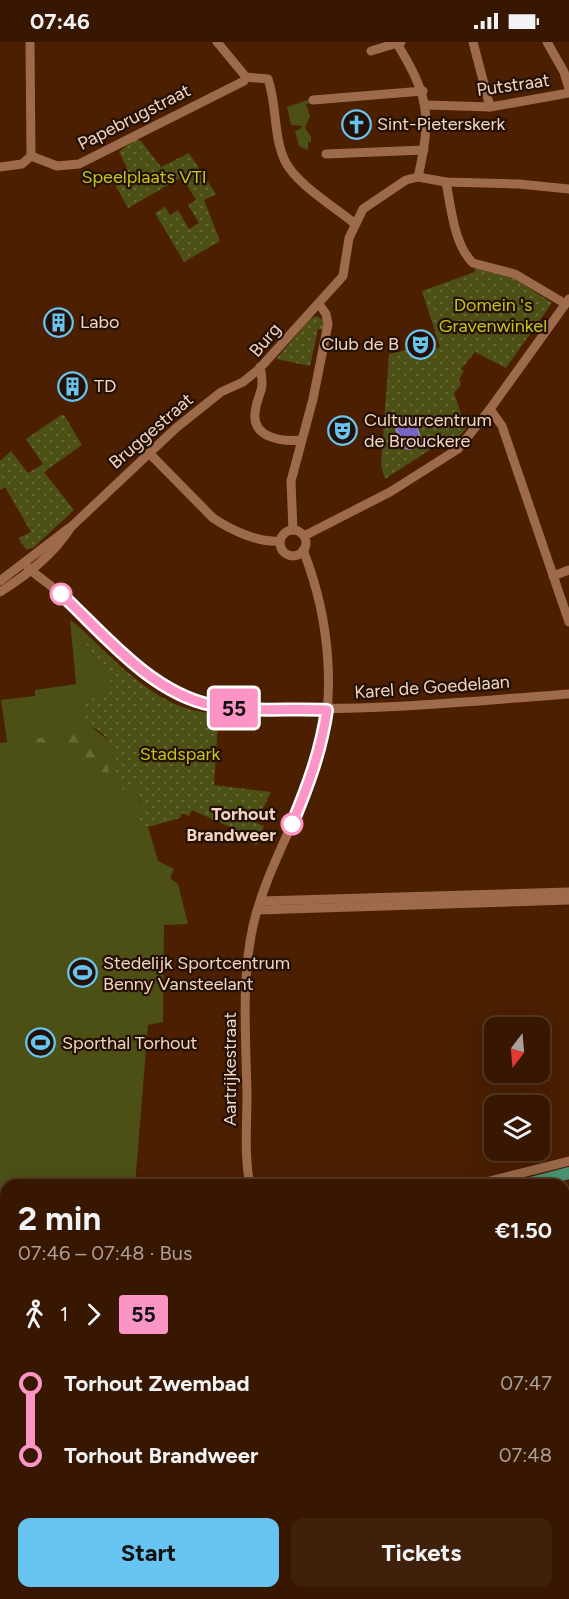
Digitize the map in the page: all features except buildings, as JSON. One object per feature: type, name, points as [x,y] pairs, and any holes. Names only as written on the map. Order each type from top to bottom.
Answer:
[{"type":"main road","points":[[546,1179],[569,1173]]},
{"type":"street","points":[[0,167],[22,165],[31,156],[33,137],[30,42]]},
{"type":"street","points":[[217,42],[246,77],[268,79],[285,161],[327,203],[354,223]]},
{"type":"street","points":[[472,42],[490,107]]},
{"type":"street","points":[[547,42],[564,72],[569,89]]},
{"type":"street","points":[[371,51],[398,43],[423,91],[426,105],[424,150],[418,177],[446,182],[519,184],[569,189]]},
{"type":"street","name":"Papebrugstraat","points":[[31,156],[57,166],[80,164],[244,81],[246,77]]},
{"type":"street","points":[[313,100],[423,91]]},
{"type":"street","name":"Putstraat","points":[[426,105],[490,107],[569,93]]},
{"type":"street","points":[[326,154],[424,150]]},
{"type":"street","name":"Burg","points":[[301,440],[270,437],[261,432],[255,423],[255,412],[263,383],[260,367],[343,276],[354,223],[363,209],[406,180],[418,177]]},
{"type":"street","points":[[304,536],[433,466],[458,449],[490,410],[566,301],[515,274],[473,263],[468,259],[456,230],[446,182]]},
{"type":"street","points":[[293,530],[291,481],[328,324],[326,314],[319,304]]},
{"type":"street","name":"Bruggestraat","points":[[0,592],[62,540],[70,527],[176,428],[221,392],[243,382],[260,367]]},
{"type":"street","points":[[490,410],[502,426],[569,622]]},
{"type":"street","points":[[149,453],[220,522],[248,535],[280,541]]},
{"type":"street","points":[[293,530],[304,536],[306,542],[303,550],[296,555],[288,555],[281,549],[280,541],[284,533],[293,530]]},
{"type":"street","name":"Aartrijkestraat","points":[[249,1179],[248,965],[259,906],[314,772],[323,740],[327,710],[325,637],[312,574],[303,550]]},
{"type":"street","name":"Bruggestraat","points":[[0,581],[28,568]]},
{"type":"street","name":"Karel de Goedelaan","points":[[28,568],[57,590],[136,663],[167,688],[185,697],[233,708],[327,710],[569,694]]},
{"type":"street","points":[[553,576],[569,570]]},
{"type":"street","points":[[540,897],[569,892]]},
{"type":"street","points":[[259,906],[540,897],[569,900]]},
{"type":"street","points":[[498,1179],[569,1161]]},
{"type":"street","name":"Aartrijkestraat","points":[[246,1179],[248,1172]]},
{"type":"green space","points":[[311,99],[318,103],[306,104],[310,116],[305,128],[311,137],[308,150],[299,146],[295,131],[302,126],[291,125],[287,107]]},
{"type":"green space","name":"Speelplaats VTI","points":[[135,139],[141,141],[161,167],[189,153],[216,194],[204,200],[220,241],[184,262],[155,213],[165,207],[170,215],[178,210],[189,229],[199,223],[188,205],[196,200],[182,177],[128,208],[114,183],[109,186],[106,180],[127,168],[119,152]]},
{"type":"green space","name":"Domein 's Gravenwinkel","points":[[474,266],[516,279],[552,303],[506,368],[475,352],[461,369],[464,371],[459,380],[461,385],[454,393],[466,429],[447,449],[442,442],[385,479],[381,466],[389,354],[433,344],[434,349],[440,347],[422,291],[475,272]]},
{"type":"green space","points":[[317,316],[323,320],[324,330],[318,329],[310,366],[276,359],[311,318]]},
{"type":"green space","points":[[64,415],[82,445],[44,472],[74,510],[33,548],[26,549],[18,538],[31,532],[5,487],[0,490],[0,461],[11,451],[28,473],[43,464],[26,439]]},
{"type":"green space","name":"Stedelijk Sportcentrum Benny Vansteelant","points":[[70,620],[77,625],[75,627],[115,689],[91,727],[111,742],[118,784],[123,790],[135,786],[142,810],[143,831],[149,830],[158,861],[174,869],[170,878],[178,884],[188,924],[164,925],[163,1022],[148,1025],[135,1179],[0,1179],[0,743],[7,742],[1,700],[35,696],[35,690],[76,684]]},
{"type":"green space","name":"Stadspark","points":[[77,625],[138,681],[155,693],[192,710],[212,713],[218,724],[214,785],[271,792],[256,823],[264,826],[257,845],[235,836],[237,830],[192,810],[189,816],[182,813],[180,818],[148,827],[149,830],[143,831],[137,828],[138,812],[142,809],[135,787],[123,790],[114,772],[110,744],[97,730],[84,725],[83,703],[115,689],[75,627]]},
{"type":"green space","points":[[67,734],[87,734],[103,744],[111,781],[99,776],[97,765],[91,759],[84,758],[61,746],[35,744],[0,747],[0,744]]},
{"type":"shaded area","points":[[405,417],[414,419],[422,442],[411,449],[399,445],[401,437],[396,430],[399,420]]},
{"type":"bus line","name":"55","points":[[61,594],[106,638],[167,688],[185,697],[233,708],[327,710],[323,740],[314,772],[292,824]]},
{"type":"place","name":"Sint-Pieterskerk","points":[[356,124]]},
{"type":"place","name":"Labo","points":[[59,322]]},
{"type":"place","name":"Club de B","points":[[420,344]]},
{"type":"place","name":"TD","points":[[73,386]]},
{"type":"place","name":"Cultuurcentrum de Brouckere","points":[[343,430]]},
{"type":"place","name":"Torhout Brandweer","points":[[292,824]]},
{"type":"place","name":"Stedelijk Sportcentrum Benny Vansteelant","points":[[82,973]]},
{"type":"place","name":"Sporthal Torhout","points":[[41,1043]]}]
